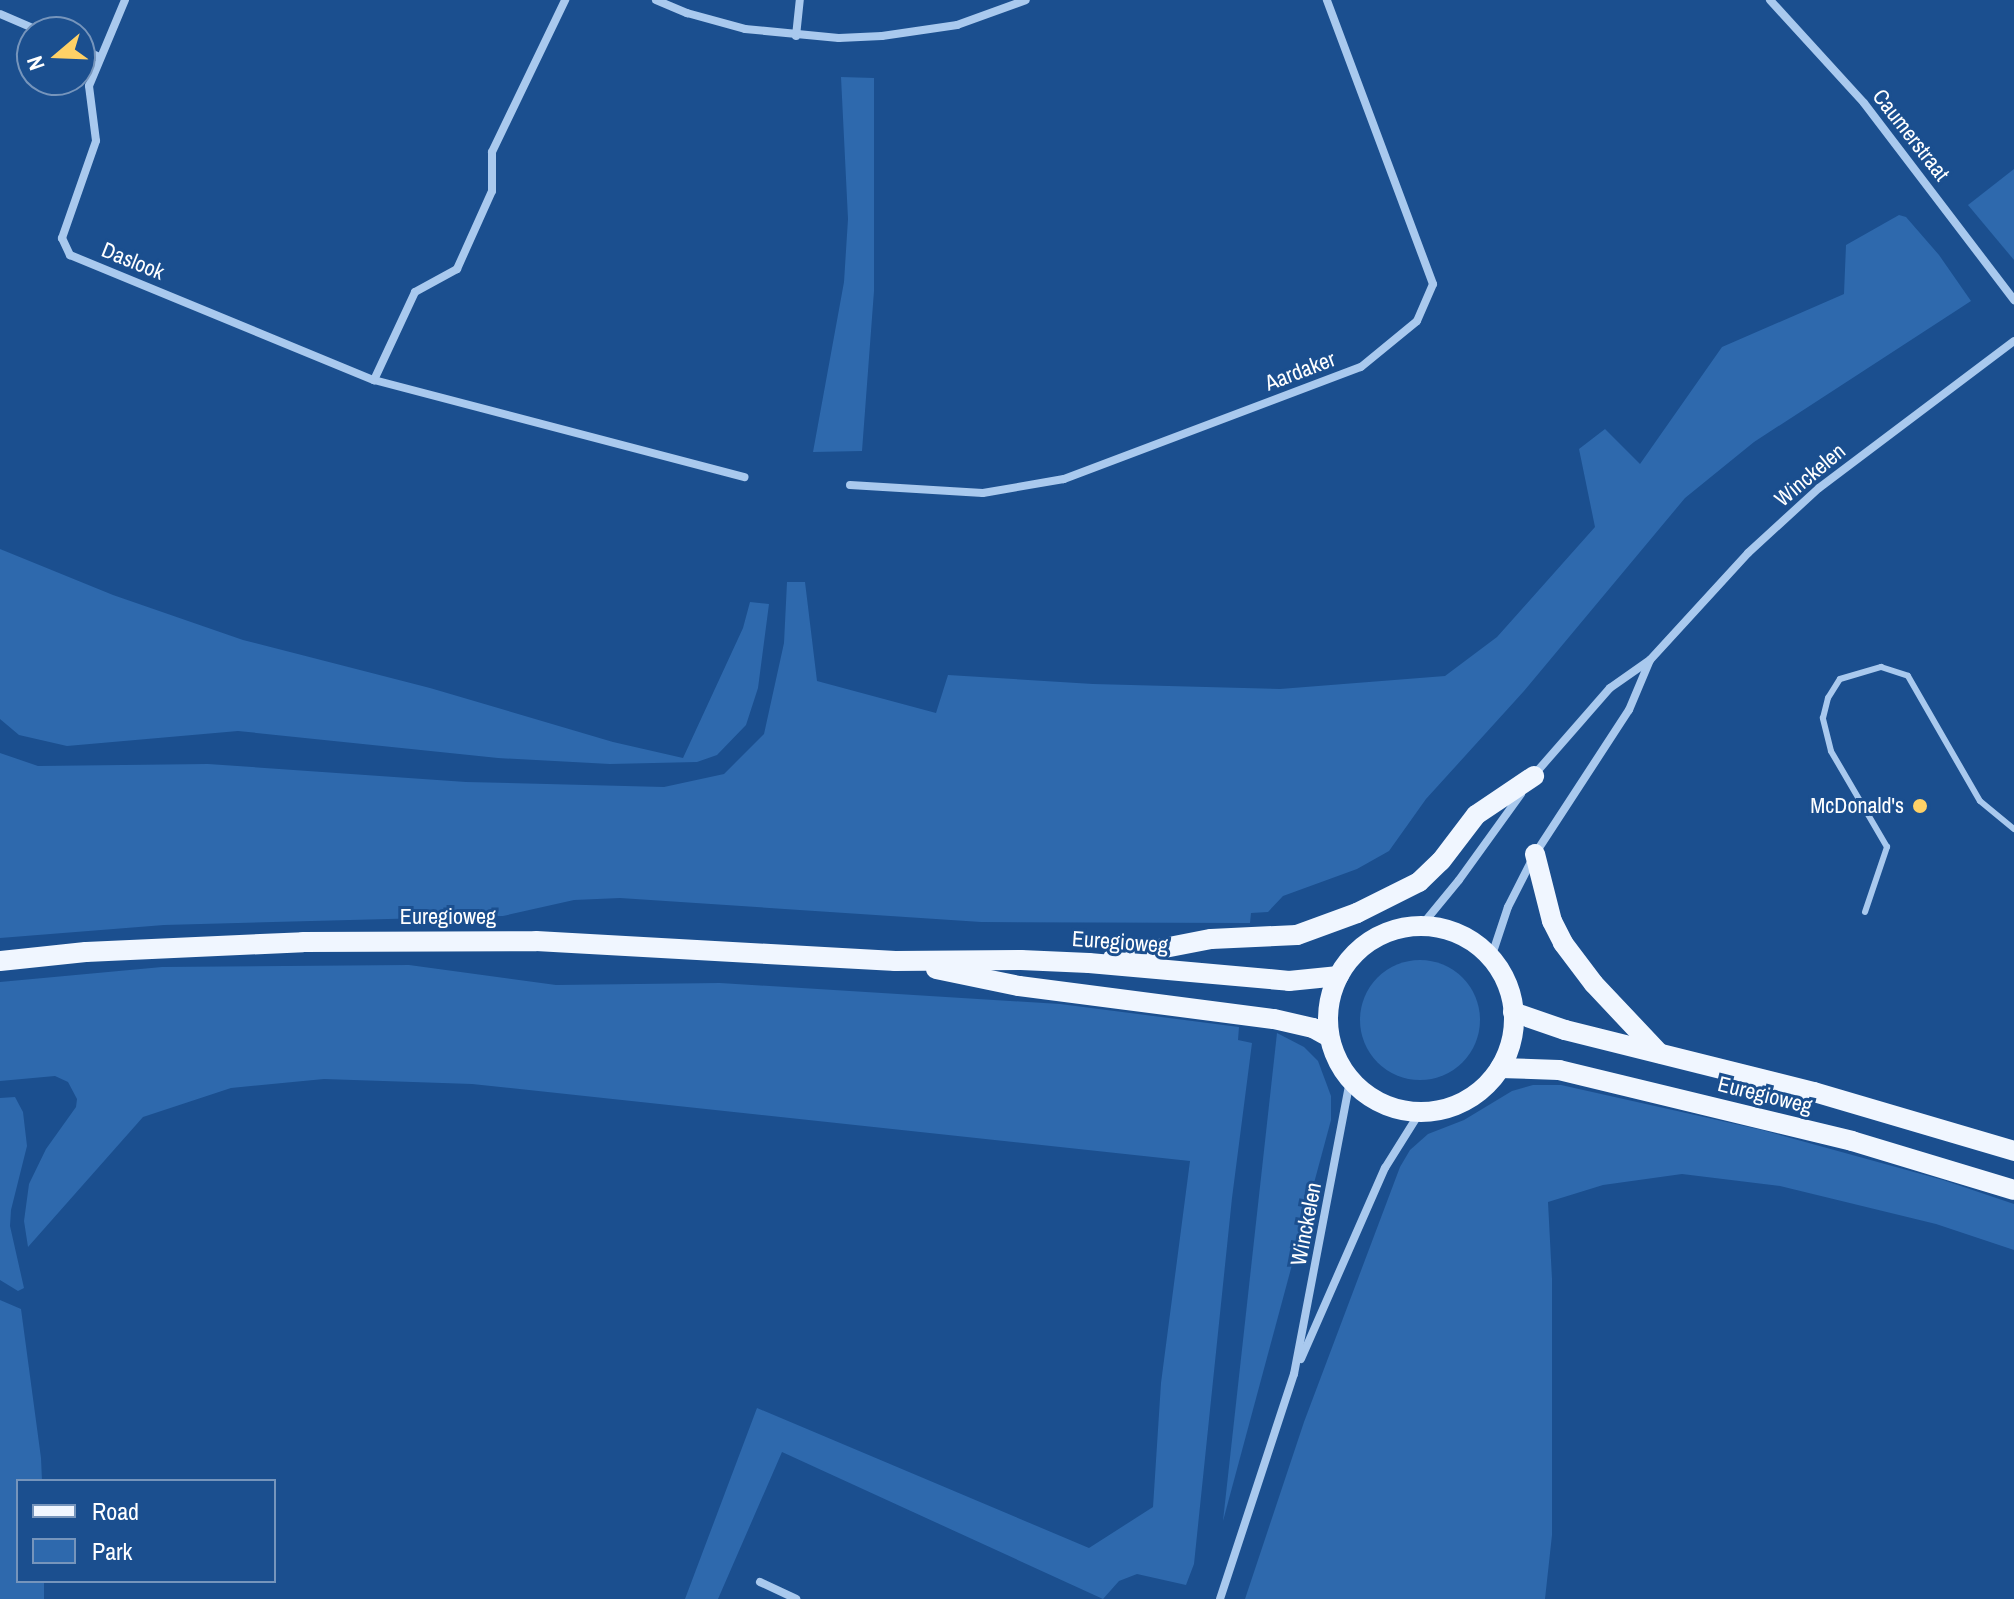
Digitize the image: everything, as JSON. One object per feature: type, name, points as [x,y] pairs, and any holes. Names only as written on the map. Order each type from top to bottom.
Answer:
[{"type":"main road","points":[[1089,963],[1211,939],[1297,935],[1357,913],[1419,882],[1441,861],[1476,815],[1534,776]]},
{"type":"main road","points":[[1535,854],[1552,921],[1563,943],[1594,984],[1659,1053]]},
{"type":"main road","points":[[1422,925],[1449,930],[1472,941],[1491,958],[1506,983],[1513,1012],[1511,1041],[1500,1068],[1485,1087],[1464,1102],[1420,1112],[1392,1108],[1369,1097],[1350,1080],[1336,1058],[1329,1037],[1330,999],[1339,976],[1352,956],[1373,939],[1397,929],[1422,925]]},
{"type":"main road","name":"Euregioweg","points":[[0,961],[86,952],[233,945],[489,941],[635,944],[895,961],[1089,963],[1289,981],[1339,976]]},
{"type":"main road","name":"Euregioweg","points":[[895,961],[1019,986],[1292,1022],[1329,1037]]},
{"type":"main road","name":"Euregioweg","points":[[1513,1012],[1565,1030],[1814,1092],[2014,1151]]},
{"type":"main road","name":"Euregioweg","points":[[1500,1068],[1548,1068],[1650,1092],[1852,1141],[2014,1190]]},
{"type":"street","name":"Daslook","points":[[125,0],[89,86],[96,141],[62,238],[70,255],[374,380],[745,477]]},
{"type":"street","points":[[374,380],[415,292],[457,269],[492,191],[492,152],[565,0]]},
{"type":"street","points":[[656,0],[687,13],[745,29],[796,36],[882,36],[957,25],[1026,0]]},
{"type":"street","points":[[796,36],[800,0]]},
{"type":"street","name":"Aardaker","points":[[850,485],[983,493],[1064,479],[1361,367],[1417,321],[1433,284],[1327,0]]},
{"type":"street","name":"Caumerstraat","points":[[1770,0],[1864,103],[2014,300]]},
{"type":"street","name":"Winckelen","points":[[1422,925],[1459,880],[1534,776],[1610,688],[1650,660],[1748,553],[1819,488],[2014,341]]},
{"type":"street","name":"Winckelen","points":[[1491,958],[1508,907],[1535,854],[1629,710],[1650,660]]},
{"type":"street","name":"Winckelen","points":[[1294,1374],[1350,1080]]},
{"type":"street","name":"Winckelen","points":[[1220,1599],[1294,1374],[1385,1168],[1420,1112]]},
{"type":"street","points":[[760,1582],[796,1599]]},
{"type":"lane","points":[[1865,912],[1887,847],[1831,751],[1823,718],[1828,698],[1840,679],[1867,668],[1881,667],[1908,676],[1980,801],[2014,829]]},
{"type":"green space","points":[[841,77],[874,78],[874,291],[862,451],[813,452],[844,282],[848,219]]},
{"type":"green space","points":[[2014,169],[2014,260],[1968,205]]},
{"type":"green space","points":[[1899,215],[1906,217],[1939,255],[1971,301],[1754,442],[1685,498],[1524,691],[1426,799],[1389,851],[1357,869],[1283,896],[1268,912],[1251,913],[1250,923],[981,922],[620,898],[574,900],[503,916],[164,925],[0,938],[0,753],[38,766],[208,764],[466,782],[664,787],[724,774],[764,734],[784,643],[787,582],[805,582],[817,681],[936,713],[948,675],[1093,684],[1280,689],[1445,676],[1497,637],[1595,527],[1579,449],[1605,429],[1640,464],[1722,347],[1844,294],[1846,245]]},
{"type":"green space","points":[[0,549],[113,595],[243,640],[430,688],[613,742],[683,758],[743,628],[750,602],[769,604],[758,688],[746,725],[717,755],[697,762],[610,764],[498,758],[238,731],[67,746],[19,735],[0,719]]},
{"type":"green space","points":[[1420,960],[1443,965],[1462,978],[1475,997],[1480,1020],[1475,1043],[1462,1062],[1443,1075],[1420,1080],[1397,1075],[1378,1062],[1365,1043],[1360,1020],[1365,997],[1378,978],[1397,965]]},
{"type":"green space","points":[[409,965],[556,985],[720,983],[1060,1004],[1239,1027],[1238,1040],[1252,1043],[1232,1198],[1194,1564],[1186,1585],[1137,1574],[1119,1581],[1103,1599],[782,1452],[718,1599],[685,1599],[757,1408],[1089,1548],[1153,1507],[1161,1383],[1190,1161],[472,1084],[324,1079],[231,1088],[143,1117],[28,1247],[24,1221],[29,1184],[46,1149],[76,1107],[77,1099],[68,1082],[55,1076],[0,1081],[0,982],[162,967]]},
{"type":"green space","points":[[1277,1033],[1304,1047],[1318,1061],[1331,1096],[1331,1120],[1223,1521]]},
{"type":"green space","points":[[1533,1085],[1561,1085],[1762,1130],[1943,1180],[2014,1204],[2014,1250],[1936,1224],[1780,1186],[1682,1174],[1603,1185],[1548,1202],[1552,1279],[1552,1535],[1545,1599],[1245,1599],[1304,1422],[1400,1167],[1410,1150],[1428,1134],[1464,1120],[1512,1091]]},
{"type":"green space","points":[[15,1097],[23,1112],[27,1146],[10,1226],[24,1288],[18,1291],[0,1280],[0,1098]]},
{"type":"green space","points":[[0,1300],[21,1309],[41,1458],[42,1479],[16,1479],[16,1583],[44,1583],[44,1599],[0,1599]]},
{"type":"place","name":"McDonald's","points":[[1920,806]]}]
